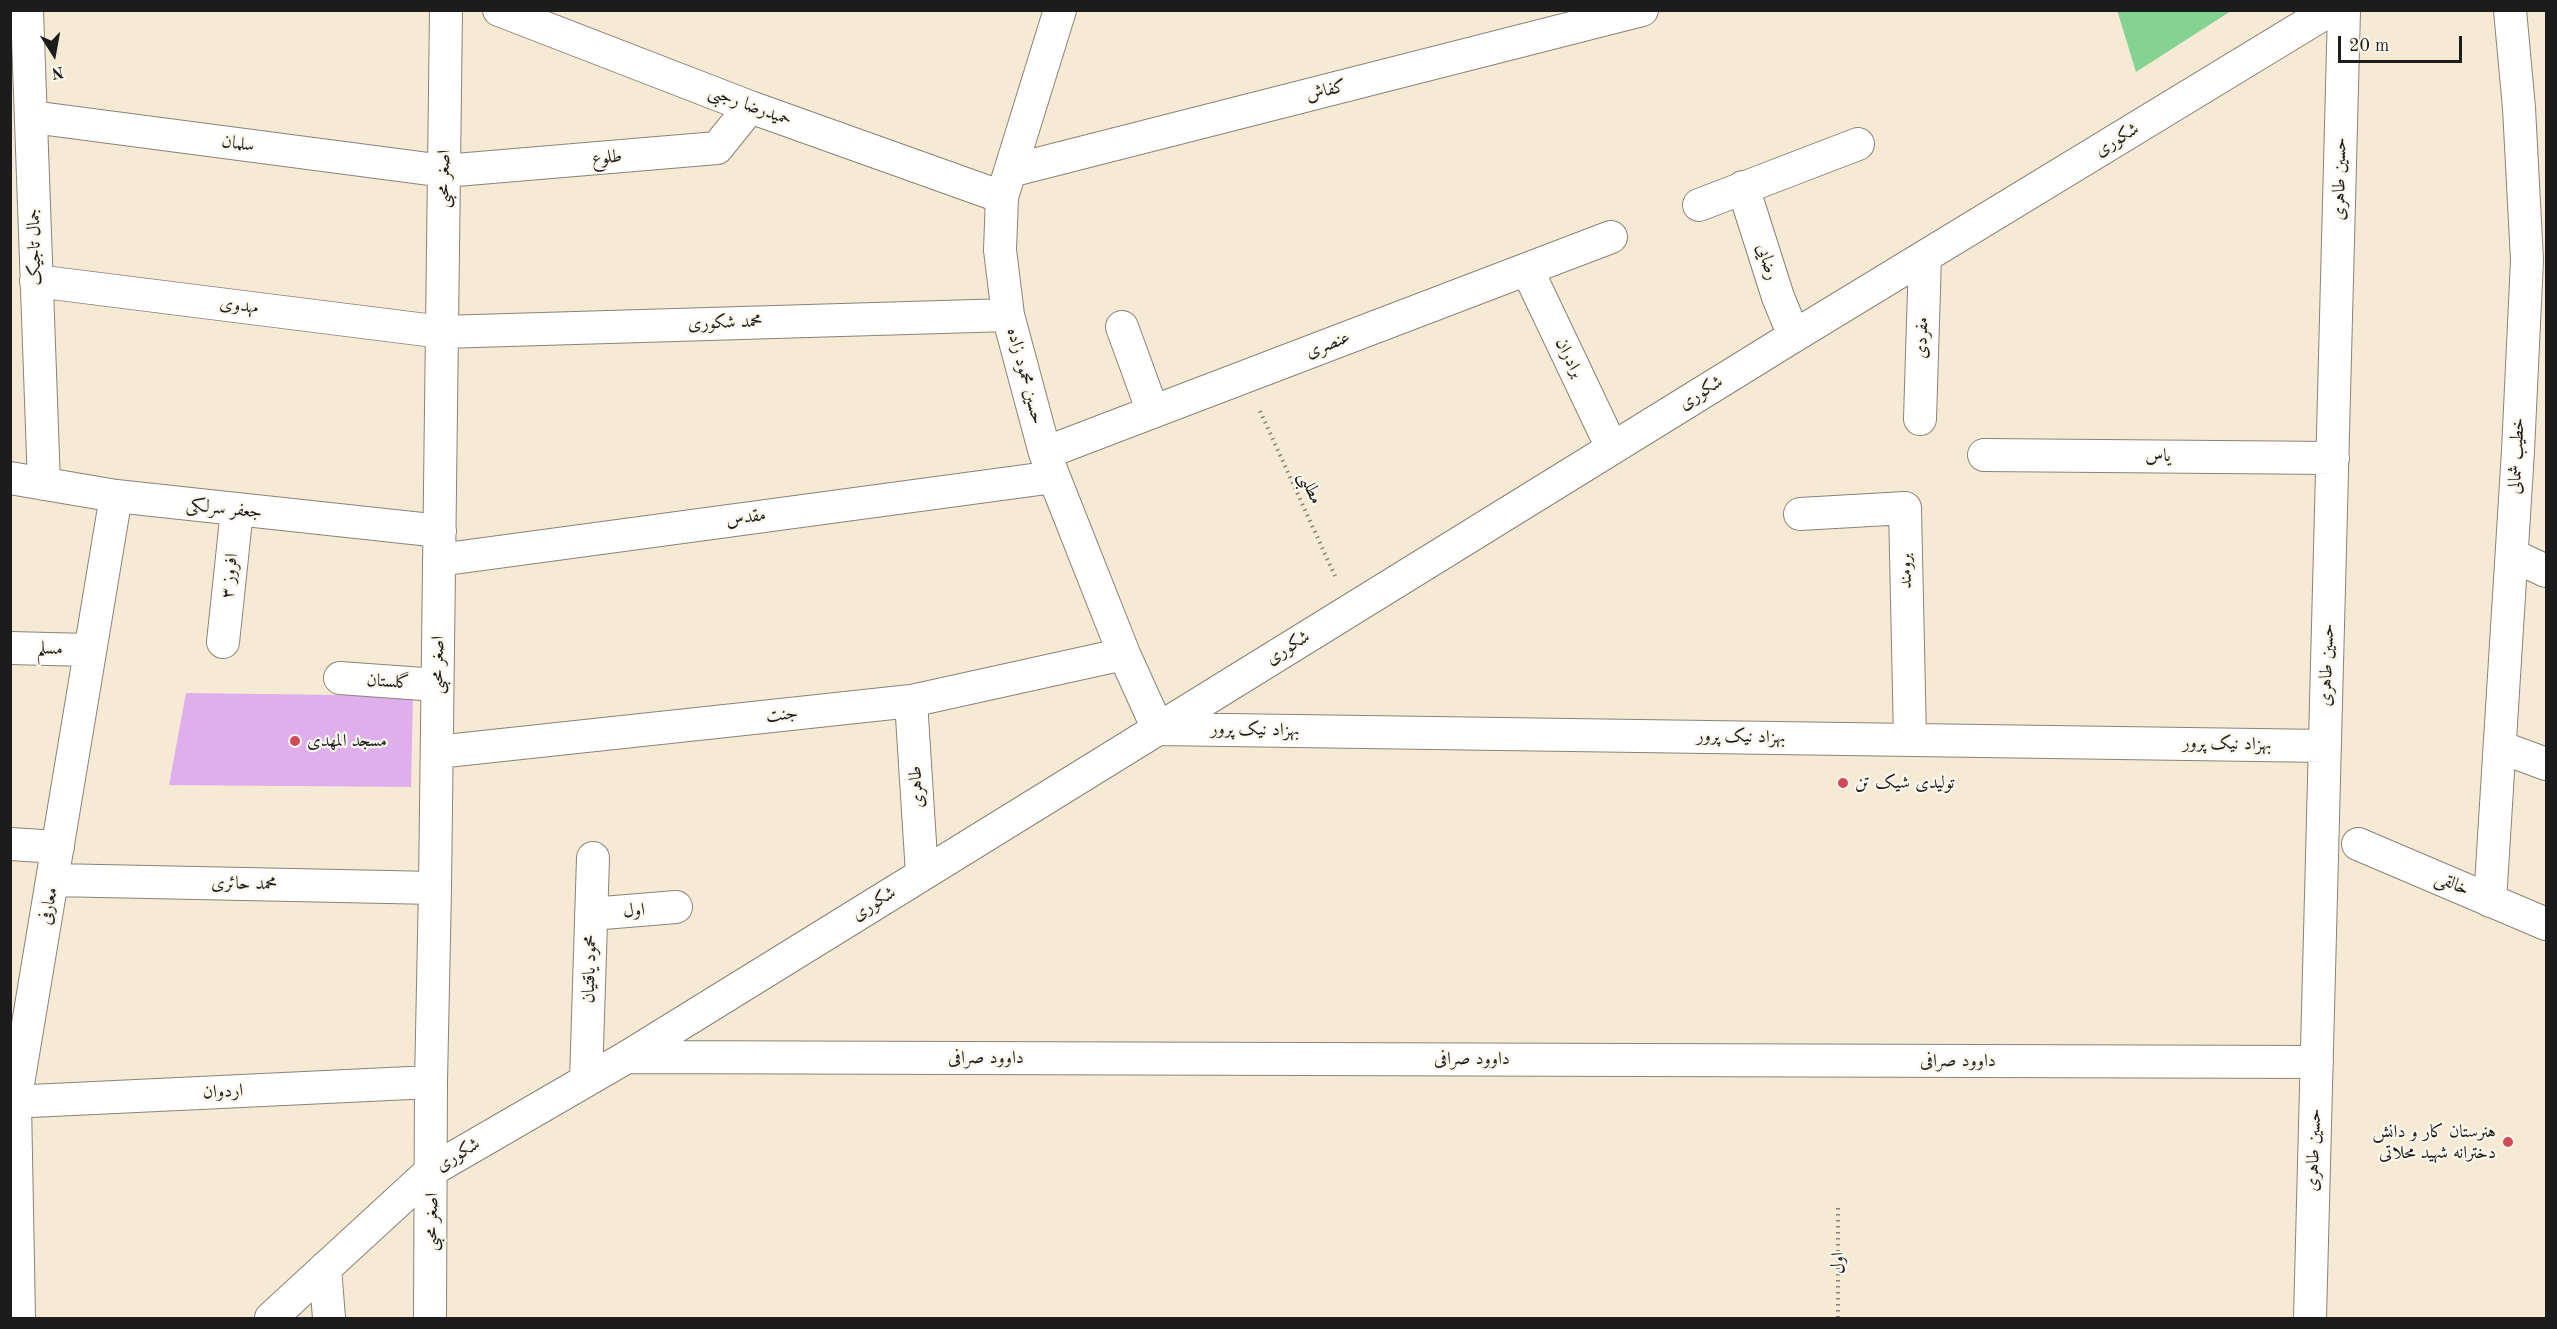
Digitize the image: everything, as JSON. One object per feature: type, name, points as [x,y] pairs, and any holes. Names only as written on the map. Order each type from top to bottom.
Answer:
[{"type":"street","name":"جمال تاجیک","points":[[27,10],[32,117],[22,152],[36,281],[44,484]]},
{"type":"street","name":"اصغر محبی","points":[[430,1318],[431,1082],[446,10]]},
{"type":"street","name":"حمیدرضا رجبی","points":[[499,10],[750,107],[1006,184]]},
{"type":"street","name":"حسین محمود زاده","points":[[1060,10],[1006,184],[1000,250],[1008,315],[1049,465],[1124,654],[1158,729]]},
{"type":"street","name":"کفاش","points":[[1006,184],[1642,10]]},
{"type":"street","name":"شکوری","points":[[271,1318],[432,1170],[627,1057],[1794,336],[2330,10]]},
{"type":"street","name":"حسین طاهری","points":[[2310,1318],[2344,10]]},
{"type":"street","name":"خطیب شمالی","points":[[2490,901],[2512,555],[2537,263],[2533,113],[2510,10]]},
{"type":"street","name":"طلوع","points":[[444,171],[717,148],[750,107]]},
{"type":"street","name":"سلمان","points":[[32,117],[444,171]]},
{"type":"street","points":[[1699,205],[1858,144]]},
{"type":"street","name":"رضایی","points":[[1743,187],[1778,297],[1794,336]]},
{"type":"street","name":"عنصری","points":[[1049,465],[1153,412],[1611,237]]},
{"type":"street","name":"مفردی","points":[[1920,419],[1925,257]]},
{"type":"street","name":"برادران","points":[[1527,269],[1612,448]]},
{"type":"street","name":"مهدوی","points":[[36,281],[442,332]]},
{"type":"street","name":"محمد شکوری","points":[[442,332],[1008,315]]},
{"type":"street","points":[[1122,327],[1153,412]]},
{"type":"street","name":"یاس","points":[[1984,455],[2332,458]]},
{"type":"street","name":"مقدس","points":[[439,545],[1049,465]]},
{"type":"street","name":"جعفر سرلکی","points":[[10,478],[116,496],[237,510],[439,545]]},
{"type":"street","name":"معارفی","points":[[19,1318],[13,1102],[53,880],[116,496]]},
{"type":"street","name":"برومند","points":[[1800,514],[1905,508],[1910,739]]},
{"type":"street","name":"افروز ۳","points":[[223,642],[237,510]]},
{"type":"street","points":[[2512,555],[2547,571]]},
{"type":"street","name":"مسلم","points":[[10,648],[89,650]]},
{"type":"street","name":"جنت","points":[[436,752],[911,701],[1124,654]]},
{"type":"street","name":"گلستان","points":[[340,678],[437,685]]},
{"type":"street","name":"طاهری","points":[[911,701],[922,874]]},
{"type":"street","name":"بهزاد نیک پرور","points":[[1158,729],[2325,746]]},
{"type":"street","points":[[2500,747],[2547,764]]},
{"type":"street","points":[[10,844],[58,847]]},
{"type":"street","name":"خالقی","points":[[2358,844],[2547,924]]},
{"type":"street","name":"محمود یاقتیان","points":[[586,1080],[593,858]]},
{"type":"street","name":"محمد حائری","points":[[53,880],[435,888]]},
{"type":"street","name":"اول","points":[[591,914],[676,907]]},
{"type":"street","name":"داوود صرافی","points":[[627,1057],[2317,1062]]},
{"type":"street","name":"اردوان","points":[[13,1102],[431,1082]]},
{"type":"street","points":[[325,1268],[329,1318]]},
{"type":"path","name":"مطلبی","points":[[1245,378],[1350,610]]},
{"type":"path","name":"اول","points":[[1838,1208],[1838,1318]]},
{"type":"green space","points":[[2117,10],[2231,10],[2231,11],[2136,72]]},
{"type":"building","name":"مسجد المهدی","points":[[186,693],[413,696],[411,787],[169,785]]},
{"type":"place","name":"مسجد المهدی","points":[[295,741]]},
{"type":"place","name":"تولیدی شیک تن","points":[[1843,783]]},
{"type":"place","name":"هنرستان کار و دانش دخترانه شهید محلاتی","points":[[2508,1142]]}]
